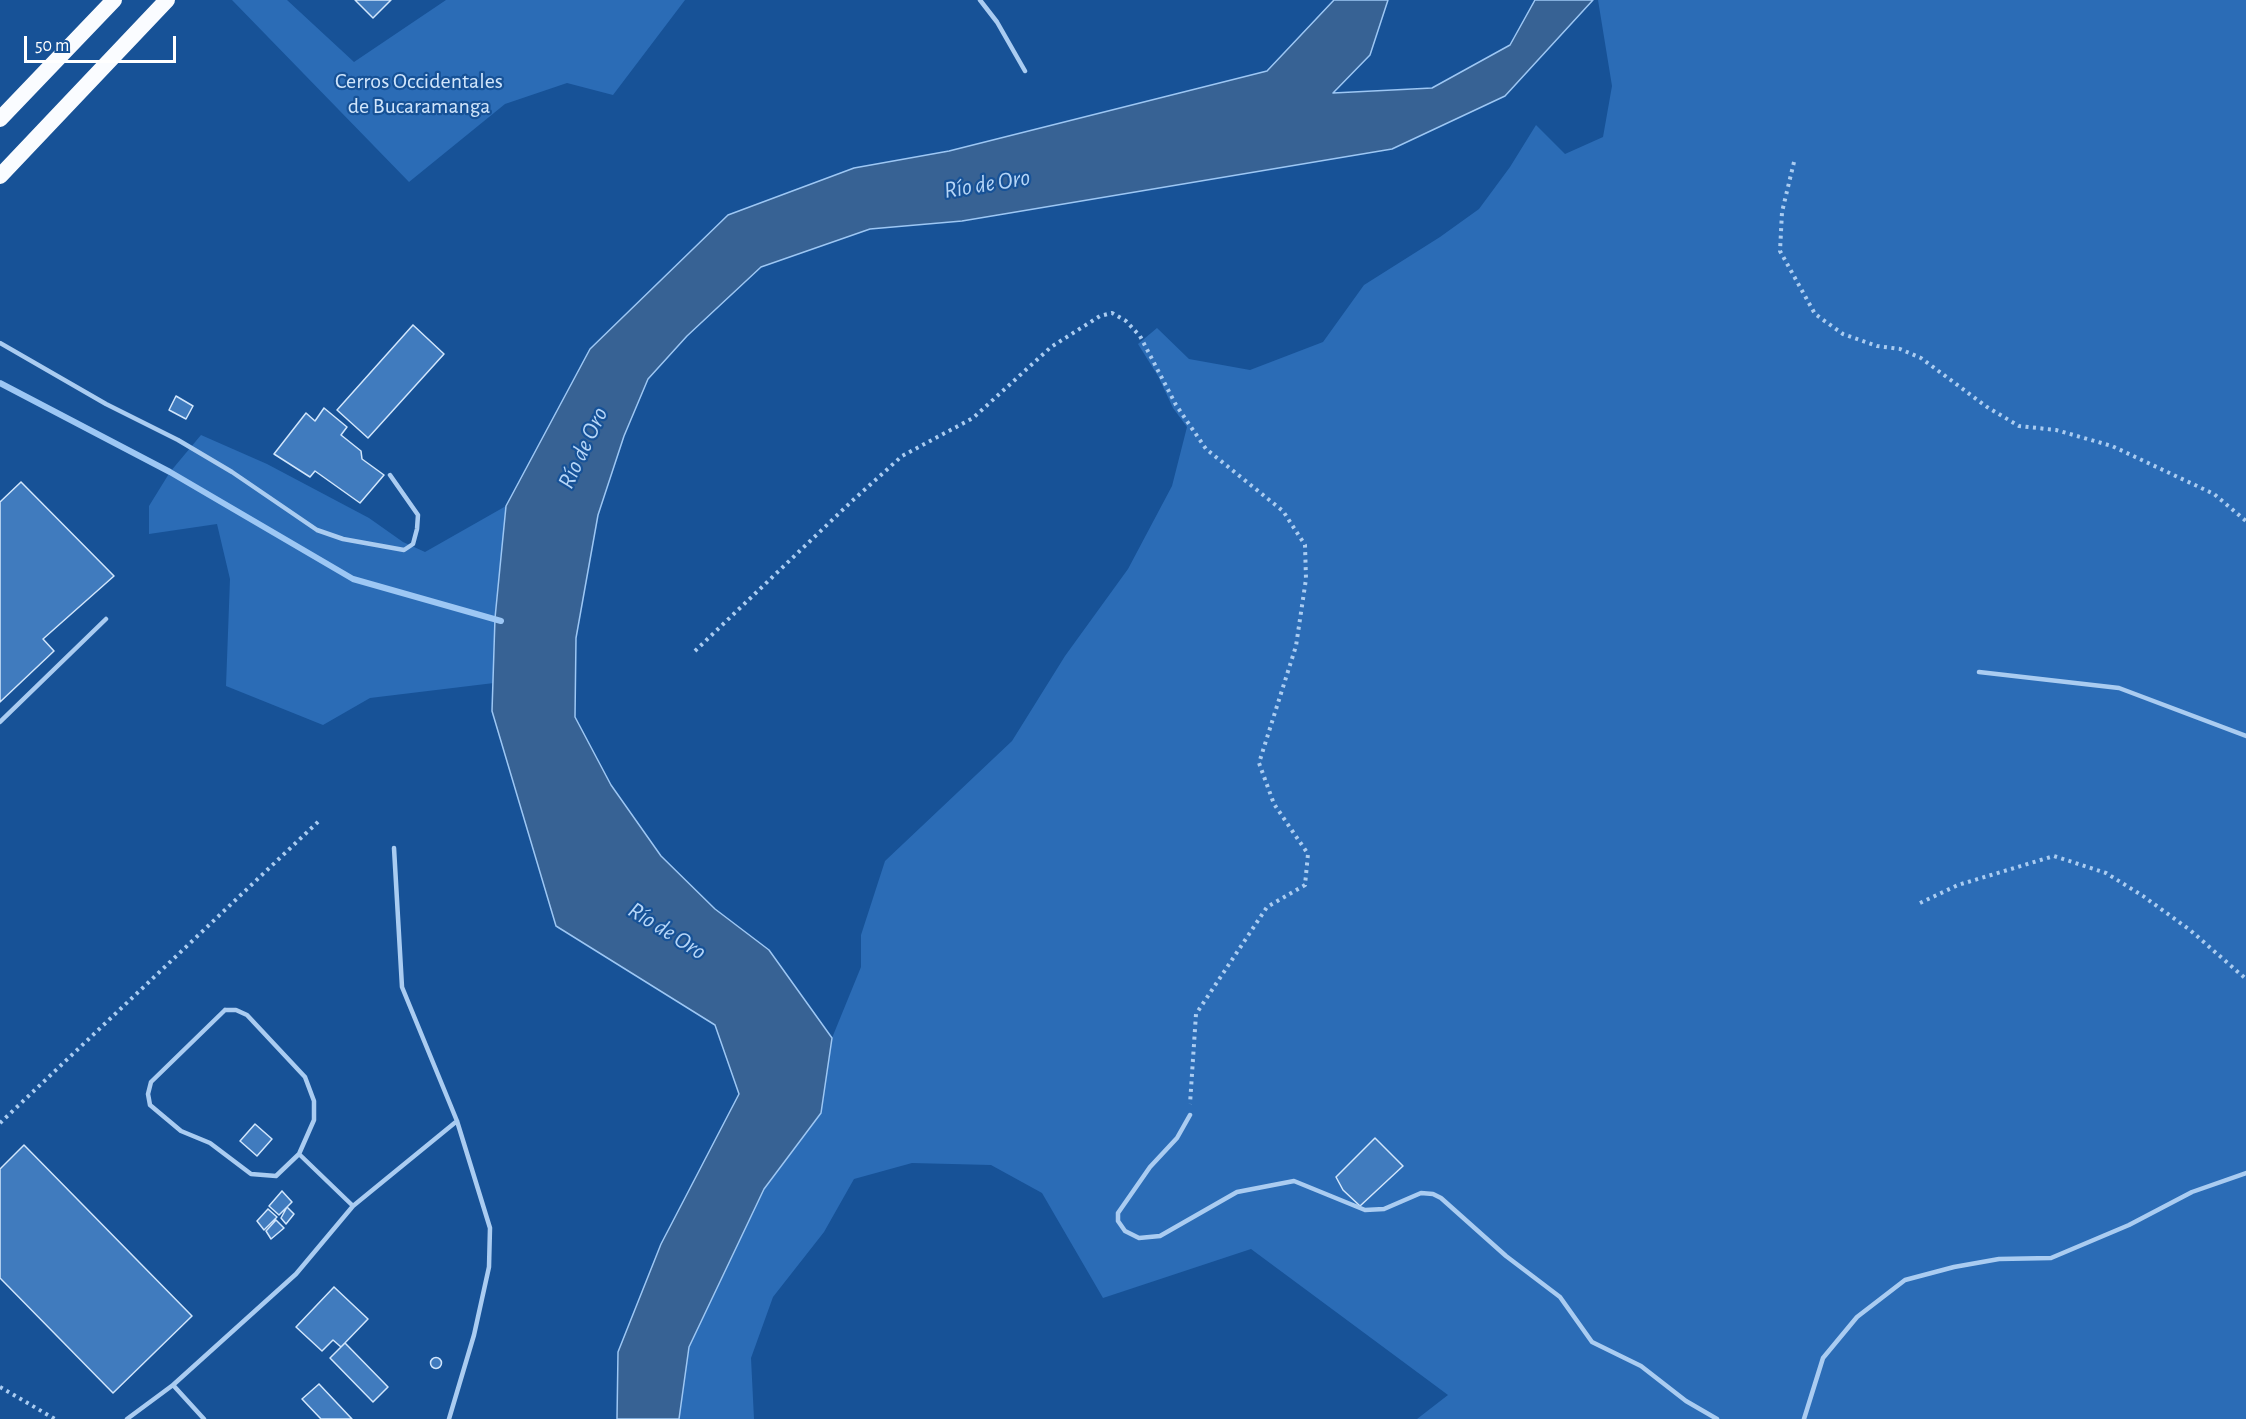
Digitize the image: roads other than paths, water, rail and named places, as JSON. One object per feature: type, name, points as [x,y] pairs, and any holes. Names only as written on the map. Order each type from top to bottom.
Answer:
[{"type":"highway","points":[[0,119],[114,0]]},
{"type":"highway","points":[[0,176],[167,0]]},
{"type":"lane","points":[[980,0],[997,22],[1025,71]]},
{"type":"lane","points":[[0,344],[106,404],[178,440],[232,472],[317,530],[343,539],[404,550],[413,544],[417,529],[417,515],[390,476]]},
{"type":"lane","points":[[0,722],[106,619]]},
{"type":"lane","points":[[1979,672],[2119,688],[2246,736]]},
{"type":"lane","points":[[394,848],[402,987],[457,1121],[490,1228],[489,1267],[474,1335],[449,1419]]},
{"type":"lane","points":[[225,1010],[236,1010],[247,1015],[305,1077],[314,1101],[314,1120],[299,1154],[276,1176],[251,1174],[210,1143],[181,1131],[150,1105],[148,1094],[151,1082],[225,1010]]},
{"type":"lane","points":[[1190,1115],[1177,1138],[1150,1167],[1119,1213],[1118,1221],[1125,1231],[1139,1238],[1160,1236],[1237,1192],[1294,1181],[1365,1210],[1384,1209],[1421,1193],[1432,1194],[1441,1197],[1506,1256],[1560,1297],[1592,1342],[1641,1366],[1686,1401],[1717,1419]]},
{"type":"lane","points":[[127,1419],[173,1385],[296,1274],[353,1206],[457,1121]]},
{"type":"lane","points":[[299,1154],[353,1206]]},
{"type":"lane","points":[[1804,1419],[1823,1358],[1857,1317],[1905,1280],[1954,1267],[1999,1259],[2051,1258],[2129,1225],[2192,1192],[2246,1173]]},
{"type":"lane","points":[[173,1385],[204,1419]]},
{"type":"water","name":"Río de Oro","points":[[1334,0],[1388,0],[1370,55],[1333,93],[1432,88],[1510,45],[1535,0],[1593,0],[1505,96],[1392,149],[962,221],[870,229],[761,267],[687,336],[648,379],[624,436],[598,515],[576,638],[575,717],[611,785],[661,856],[715,909],[769,950],[832,1038],[821,1113],[764,1189],[689,1347],[679,1419],[617,1419],[618,1352],[661,1244],[739,1094],[715,1025],[556,926],[492,711],[495,618],[506,506],[590,349],[728,215],[854,168],[949,151],[1267,71]]},
{"type":"waterway","points":[[0,383],[170,472],[353,579],[501,621]]},
{"type":"park label","name":"Cerros Occidentales de Bucaramanga","points":[[419,94]]}]
